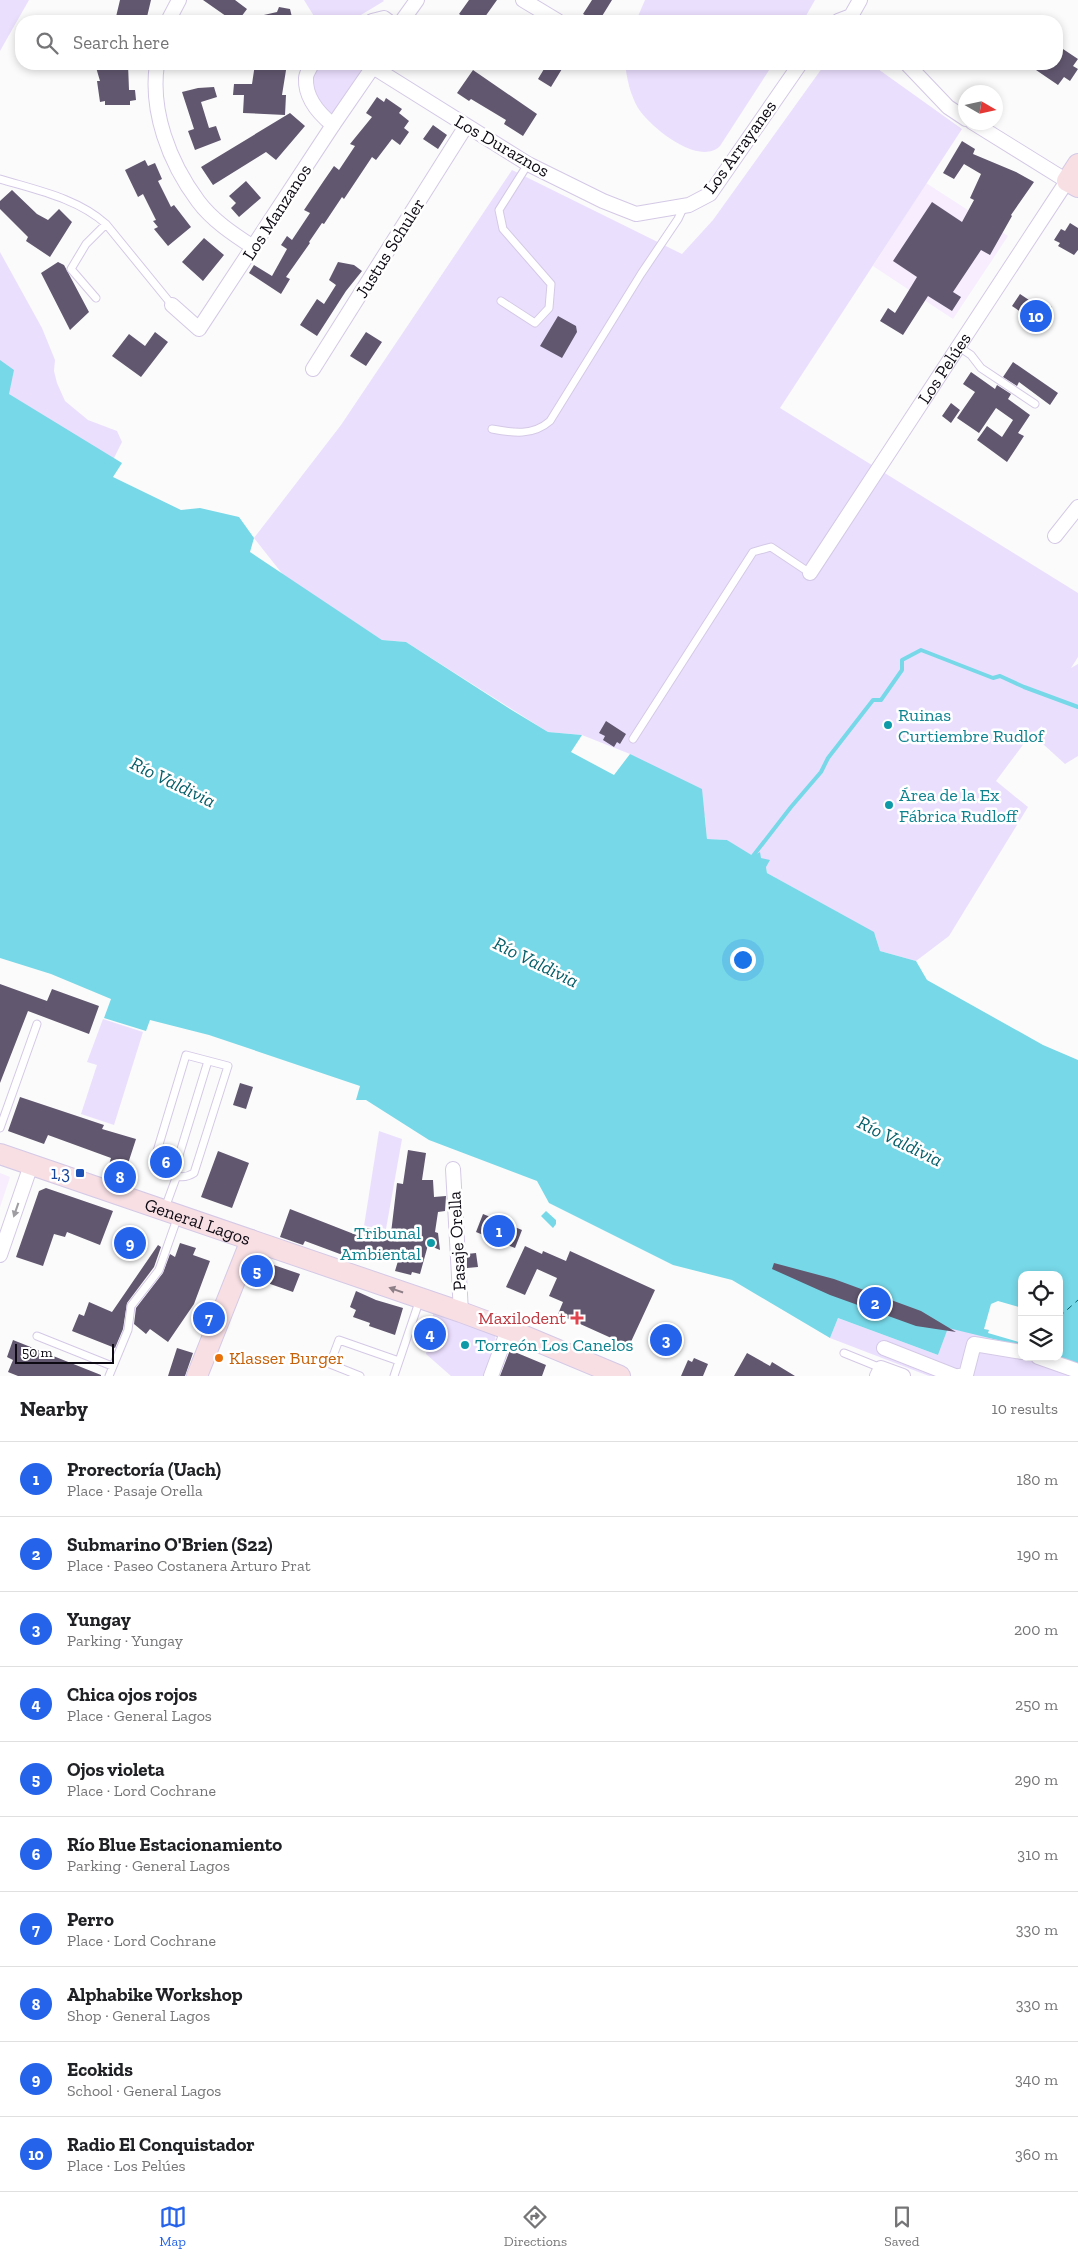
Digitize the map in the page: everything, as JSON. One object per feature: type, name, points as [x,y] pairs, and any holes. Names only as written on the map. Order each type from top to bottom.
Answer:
[{"type":"main road","name":"General Lagos","points":[[0,1154],[460,1312],[620,1376]]},
{"type":"main road","points":[[197,1376],[251,1240]]},
{"type":"street","points":[[171,15],[179,0]]},
{"type":"street","points":[[406,15],[417,0]]},
{"type":"street","points":[[523,0],[548,15]]},
{"type":"street","points":[[852,15],[860,0]]},
{"type":"street","points":[[156,70],[155,82],[158,112],[167,145],[185,180],[198,202],[212,216],[233,234],[254,247]]},
{"type":"street","points":[[309,70],[305,77],[310,100],[320,115],[333,124]]},
{"type":"street","name":"Los Manzanos","points":[[172,305],[200,329],[333,124],[371,70]]},
{"type":"street","name":"Los Duraznos","points":[[382,70],[466,126],[528,164],[603,201],[636,214]]},
{"type":"street","name":"Los Arrayanes","points":[[636,214],[684,206],[710,194],[796,70]]},
{"type":"street","points":[[913,70],[948,107],[958,114]]},
{"type":"street","name":"Justus Schuler","points":[[313,370],[466,126]]},
{"type":"street","points":[[987,130],[1074,177]]},
{"type":"street","name":"Los Pelúes","points":[[810,573],[1074,177]]},
{"type":"street","points":[[1056,536],[1078,507]]},
{"type":"street","points":[[0,1255],[31,1165]]},
{"type":"street","name":"Pasaje Orella","points":[[453,1169],[460,1312]]},
{"type":"street","points":[[491,1376],[508,1330]]},
{"type":"street","points":[[884,1348],[963,1376],[974,1344],[1018,1351]]},
{"type":"street","points":[[1049,1361],[1078,1371]]},
{"type":"street","points":[[879,1372],[903,1376]]},
{"type":"lane","points":[[501,301],[535,323],[548,308],[551,284],[503,229],[499,210],[528,164]]},
{"type":"lane","points":[[0,179],[68,200],[94,213],[106,224],[172,305]]},
{"type":"lane","points":[[492,429],[513,433],[527,432],[540,428],[550,421],[641,274],[678,219],[684,206]]},
{"type":"lane","points":[[96,298],[71,269],[86,244],[106,224]]},
{"type":"lane","points":[[959,347],[972,355],[981,368],[1035,404]]},
{"type":"lane","points":[[633,739],[754,552],[771,547],[810,573]]},
{"type":"lane","points":[[0,1128],[37,1024]]},
{"type":"lane","points":[[186,1055],[208,1061],[228,1066],[194,1173],[187,1178],[174,1176],[154,1161],[186,1055]]},
{"type":"lane","points":[[109,1376],[128,1330],[131,1306],[159,1270],[171,1213],[174,1176],[208,1061]]},
{"type":"lane","points":[[394,1376],[420,1298]]},
{"type":"lane","points":[[37,1336],[112,1366]]},
{"type":"lane","points":[[360,1376],[330,1364],[340,1340],[399,1361]]},
{"type":"lane","points":[[844,1353],[879,1372]]},
{"type":"shaded area","points":[[0,0],[29,0],[20,15],[15,15],[15,25],[0,51]]},
{"type":"shaded area","points":[[304,0],[384,1],[361,15],[313,15]]},
{"type":"shaded area","points":[[645,0],[815,0],[806,15],[639,15]]},
{"type":"shaded area","points":[[313,70],[361,70],[332,116],[313,92],[311,86]]},
{"type":"shaded area","points":[[626,70],[769,70],[720,146],[711,151],[700,152],[676,142],[653,125],[638,108]]},
{"type":"shaded area","points":[[821,70],[879,70],[958,126],[958,130],[961,130],[780,408],[1078,593],[1078,657],[1071,668],[1078,664],[1078,756],[1065,764],[1043,744],[1042,726],[1028,738],[996,781],[1028,807],[949,936],[916,961],[880,951],[875,935],[767,873],[766,867],[727,840],[707,839],[705,816],[630,754],[582,735],[548,732],[406,642],[382,640],[284,576],[254,538],[341,425],[512,170],[682,254],[713,220]]},
{"type":"shaded area","points":[[926,183],[1008,236],[953,319],[873,266]]},
{"type":"shaded area","points":[[0,252],[42,328],[55,360],[54,371],[65,401],[88,420],[117,431],[122,442],[112,462],[0,402]]},
{"type":"shaded area","points":[[103,1019],[143,1032],[114,1125],[81,1114],[97,1065],[87,1062]]},
{"type":"shaded area","points":[[379,1131],[402,1139],[386,1229],[364,1226]]},
{"type":"shaded area","points":[[0,1173],[10,1177],[0,1207]]},
{"type":"shaded area","points":[[124,1227],[145,1235],[137,1259],[116,1251]]},
{"type":"shaded area","name":"Torreón Los Canelos","points":[[434,1309],[492,1330],[496,1341],[492,1359],[485,1376],[451,1376],[426,1354]]},
{"type":"shaded area","points":[[838,1318],[938,1355],[948,1327],[1018,1345],[1018,1361],[1055,1361],[1078,1376],[929,1376],[830,1338]]},
{"type":"water","name":"Río Valdivia","points":[[0,360],[14,370],[9,394],[122,463],[113,477],[181,510],[200,508],[239,517],[254,538],[250,552],[382,640],[406,642],[548,732],[582,735],[571,752],[614,775],[630,754],[702,789],[707,839],[727,840],[753,856],[760,852],[761,858],[770,860],[766,867],[767,873],[874,932],[880,951],[916,961],[927,980],[1043,1045],[1078,1060],[1078,1367],[1063,1359],[1063,1271],[1018,1271],[1018,1345],[948,1328],[938,1355],[838,1318],[830,1338],[732,1280],[673,1265],[549,1203],[537,1181],[429,1140],[366,1100],[356,1100],[360,1086],[209,1035],[150,1020],[146,1031],[104,1018],[111,999],[51,974],[0,958]]},
{"type":"water","points":[[546,1211],[556,1220],[553,1228],[541,1216]]},
{"type":"pier","points":[[998,1301],[1018,1307],[1018,1342],[988,1333],[989,1330],[984,1329],[991,1304]]},
{"type":"building","points":[[120,0],[151,0],[147,15],[116,15]]},
{"type":"building","points":[[203,0],[235,0],[247,9],[242,15],[224,15]]},
{"type":"building","points":[[469,0],[497,0],[486,15],[459,14]]},
{"type":"building","points":[[592,0],[612,0],[603,15],[583,14]]},
{"type":"building","points":[[279,7],[290,9],[292,15],[264,15],[277,12]]},
{"type":"building","points":[[1063,49],[1078,59],[1073,66],[1078,69],[1070,81],[1064,77],[1058,85],[1036,70],[1063,70]]},
{"type":"building","points":[[97,70],[128,70],[129,90],[135,90],[136,100],[130,101],[130,105],[105,105],[105,101],[100,102],[97,81],[100,81]]},
{"type":"building","points":[[254,70],[286,70],[282,95],[286,95],[285,115],[243,113],[244,95],[233,95],[234,84],[252,84]]},
{"type":"building","points":[[473,70],[537,114],[523,136],[504,124],[506,120],[471,99],[469,101],[457,93]]},
{"type":"building","points":[[543,70],[561,70],[551,87],[538,79]]},
{"type":"building","points":[[214,87],[217,97],[201,102],[209,128],[216,126],[221,140],[195,150],[188,131],[194,129],[182,92]]},
{"type":"building","points":[[377,97],[384,102],[386,98],[402,109],[399,113],[409,121],[404,128],[409,132],[400,145],[392,139],[376,160],[372,157],[344,199],[342,197],[309,242],[286,277],[290,279],[281,294],[249,273],[254,265],[272,276],[287,249],[281,245],[287,236],[292,240],[310,213],[304,210],[334,166],[339,170],[355,146],[350,144],[372,117],[366,113]]},
{"type":"building","points":[[290,113],[305,126],[276,160],[266,152],[213,185],[201,167]]},
{"type":"building","points":[[433,125],[447,135],[438,149],[423,139]]},
{"type":"building","points":[[962,141],[975,149],[973,154],[1016,172],[1034,182],[1011,215],[990,255],[981,250],[953,292],[961,297],[952,311],[928,296],[903,335],[880,321],[888,308],[895,313],[917,277],[893,261],[932,202],[962,222],[974,200],[970,198],[981,174],[964,164],[954,179],[943,173]]},
{"type":"building","points":[[145,160],[148,166],[155,163],[162,179],[158,181],[171,207],[174,205],[191,227],[168,246],[154,229],[158,227],[153,221],[156,220],[143,194],[138,197],[125,170]]},
{"type":"building","points":[[246,181],[261,198],[239,217],[231,208],[236,203],[229,196]]},
{"type":"building","points":[[12,190],[37,214],[48,220],[59,209],[72,222],[50,257],[26,241],[28,237],[0,209],[0,201]]},
{"type":"building","points":[[1070,223],[1078,228],[1078,250],[1074,255],[1058,246],[1060,243],[1054,240],[1061,229],[1065,231]]},
{"type":"building","points":[[204,238],[224,255],[203,281],[182,262]]},
{"type":"building","points":[[58,262],[64,265],[89,312],[70,330],[41,273]]},
{"type":"building","points":[[338,262],[354,265],[362,271],[346,291],[317,336],[300,325],[317,299],[324,304],[336,285],[329,280]]},
{"type":"building","points":[[1020,294],[1038,306],[1042,300],[1052,307],[1040,325],[1012,306]]},
{"type":"building","points":[[558,316],[576,326],[577,332],[562,358],[540,346]]},
{"type":"building","points":[[155,332],[168,342],[141,377],[112,356],[129,334],[145,346]]},
{"type":"building","points":[[366,332],[382,342],[366,366],[350,356]]},
{"type":"building","points":[[1013,362],[1058,393],[1050,405],[1019,382],[1017,386],[1003,377]]},
{"type":"building","points":[[971,372],[995,389],[997,385],[1011,394],[1008,399],[1030,415],[1018,433],[1024,436],[1007,462],[977,440],[987,426],[1002,437],[1013,420],[996,408],[979,433],[957,418],[975,392],[963,384]]},
{"type":"building","points":[[951,403],[960,410],[951,423],[942,416]]},
{"type":"building","points":[[606,721],[626,734],[620,744],[617,742],[614,747],[603,740],[605,736],[599,733]]},
{"type":"building","points":[[0,984],[47,1001],[52,989],[99,1006],[89,1034],[28,1011],[0,1083]]},
{"type":"building","points":[[240,1083],[253,1087],[246,1109],[233,1105]]},
{"type":"building","points":[[20,1097],[104,1125],[102,1129],[136,1139],[123,1179],[106,1174],[111,1158],[48,1135],[44,1144],[8,1131]]},
{"type":"building","points":[[408,1150],[426,1153],[422,1180],[433,1180],[434,1197],[446,1196],[445,1211],[438,1212],[435,1232],[438,1233],[440,1250],[428,1245],[420,1274],[412,1272],[411,1275],[395,1271],[398,1261],[349,1252],[348,1257],[305,1241],[303,1245],[280,1237],[290,1209],[364,1238],[366,1228],[391,1233],[397,1183],[403,1184]]},
{"type":"building","points":[[218,1151],[249,1163],[232,1208],[201,1197]]},
{"type":"building","points":[[46,1188],[113,1211],[100,1245],[67,1232],[65,1237],[54,1234],[43,1266],[16,1257],[39,1191]]},
{"type":"building","points":[[483,1214],[522,1230],[515,1248],[476,1232]]},
{"type":"building","points":[[180,1243],[196,1248],[193,1255],[210,1261],[194,1304],[168,1342],[150,1329],[146,1334],[134,1324],[136,1308],[163,1273],[170,1254],[175,1257]]},
{"type":"building","points":[[158,1245],[161,1247],[154,1267],[127,1303],[123,1329],[115,1348],[72,1331],[79,1314],[84,1316],[89,1302],[112,1312]]},
{"type":"building","points":[[525,1246],[542,1254],[543,1251],[566,1261],[570,1251],[655,1290],[629,1346],[558,1314],[563,1302],[549,1296],[557,1278],[537,1269],[525,1295],[506,1287]]},
{"type":"building","points":[[476,1253],[478,1267],[467,1268],[467,1254]]},
{"type":"building","points":[[262,1261],[300,1274],[293,1292],[256,1279]]},
{"type":"building","points":[[774,1263],[834,1279],[921,1311],[956,1332],[916,1326],[830,1295],[772,1269]]},
{"type":"building","points":[[356,1291],[376,1300],[403,1308],[395,1335],[369,1326],[370,1323],[353,1317],[356,1310],[350,1307]]},
{"type":"building","points":[[13,1340],[101,1376],[18,1376],[8,1372],[13,1360],[7,1357]]},
{"type":"building","points":[[177,1348],[193,1353],[185,1376],[168,1376]]},
{"type":"building","points":[[510,1350],[546,1365],[542,1376],[500,1376]]},
{"type":"building","points":[[747,1353],[770,1366],[772,1362],[795,1376],[734,1376]]},
{"type":"building","points":[[694,1358],[708,1364],[703,1376],[681,1376],[688,1360],[692,1362]]},
{"type":"waterway","points":[[753,856],[821,772],[828,758],[873,700],[881,700],[902,670],[902,660],[921,650],[993,678],[1000,676],[1078,707]]},
{"type":"ferry route","points":[[1060,1316],[1078,1300]]},
{"type":"place","name":"Radio El Conquistador","points":[[1036,316]]},
{"type":"place","name":"Ruinas Curtiembre Rudlof","points":[[888,725]]},
{"type":"place","name":"Área de la Ex Fábrica Rudloff","points":[[889,805]]},
{"type":"place","name":"Río Blue Estacionamiento","points":[[166,1162]]},
{"type":"place","name":"1,3","points":[[80,1173]]},
{"type":"place","name":"Alphabike Workshop","points":[[120,1177]]},
{"type":"place","name":"Prorectoría (Uach)","points":[[499,1231]]},
{"type":"place","name":"Ecokids","points":[[130,1243]]},
{"type":"place","name":"Tribunal Ambiental","points":[[431,1243]]},
{"type":"place","name":"Ojos violeta","points":[[257,1271]]},
{"type":"place","name":"Submarino O'Brien (S22)","points":[[875,1303]]},
{"type":"place","name":"Perro","points":[[209,1318]]},
{"type":"place","name":"Maxilodent","points":[[577,1318]]},
{"type":"place","name":"Chica ojos rojos","points":[[430,1334]]},
{"type":"place","name":"Yungay","points":[[666,1340]]},
{"type":"place","name":"Torreón Los Canelos","points":[[465,1345]]},
{"type":"place","name":"Klasser Burger","points":[[219,1358]]}]
